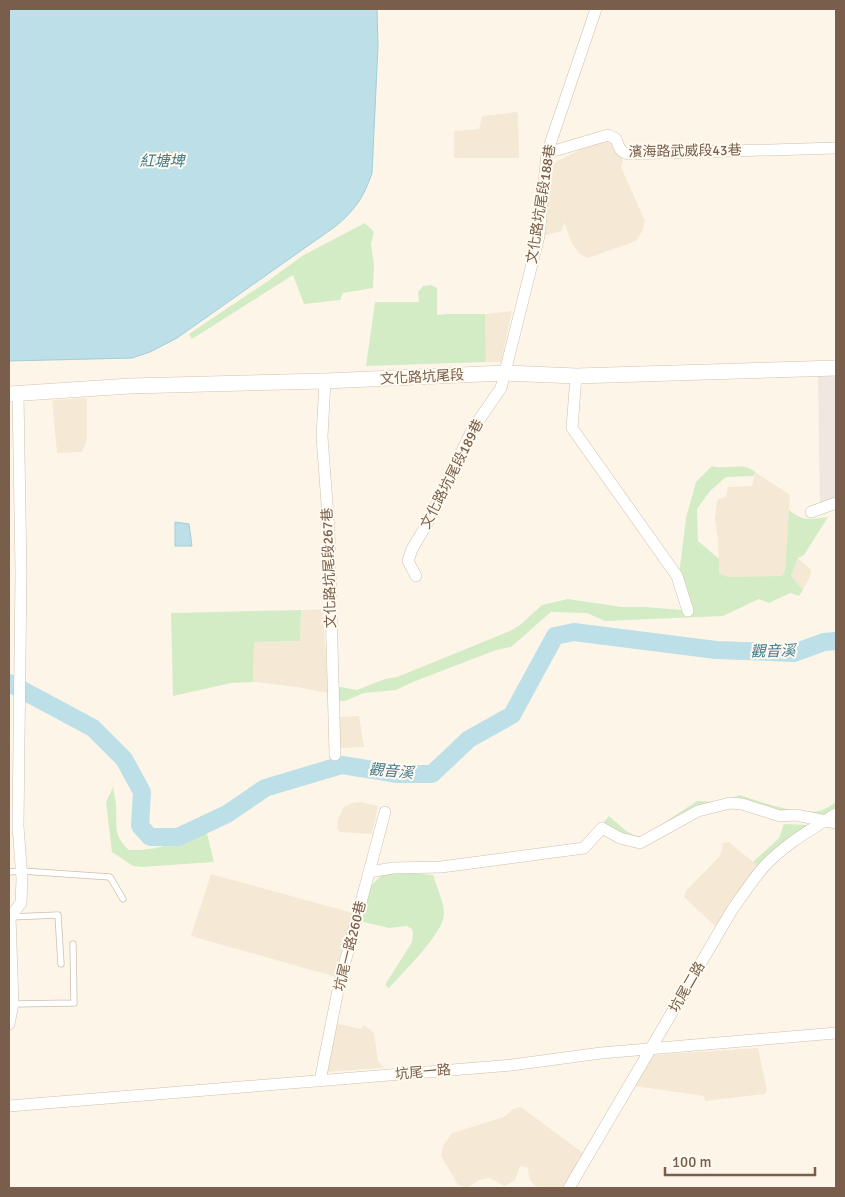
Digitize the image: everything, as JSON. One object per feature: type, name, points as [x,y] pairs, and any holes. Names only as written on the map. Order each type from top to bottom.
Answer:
[{"type":"main road","name":"文化路坑尾段","points":[[14,394],[130,386],[325,381],[505,373],[576,376],[836,368]]},
{"type":"street","name":"文化路坑尾段188巷","points":[[505,373],[539,236],[547,153],[596,9]]},
{"type":"street","name":"濱海路武威段43巷","points":[[547,153],[608,135],[616,139],[620,150],[628,154],[836,148]]},
{"type":"street","name":"文化路坑尾段189巷","points":[[416,576],[408,561],[412,549],[427,524],[472,430],[501,388],[505,373]]},
{"type":"street","points":[[576,376],[572,428],[677,576],[688,611]]},
{"type":"street","name":"文化路坑尾段267巷","points":[[325,381],[322,437],[329,530],[335,755]]},
{"type":"street","points":[[9,1024],[13,1004],[10,917],[21,903],[22,872],[18,826],[16,700],[19,680],[21,572],[14,394]]},
{"type":"street","points":[[811,512],[836,503]]},
{"type":"street","points":[[369,872],[394,868],[441,867],[584,848],[602,828],[620,838],[640,843],[698,811],[730,804],[742,804],[780,816],[833,819]]},
{"type":"street","name":"坑尾一路260巷","points":[[320,1081],[339,985],[385,812]]},
{"type":"street","name":"坑尾二路","points":[[569,1188],[732,910],[763,868],[791,844],[833,819]]},
{"type":"street","name":"坑尾一路","points":[[9,1106],[512,1065],[652,1048],[836,1033]]},
{"type":"lane","points":[[9,872],[110,877],[123,898]]},
{"type":"lane","points":[[10,917],[58,915],[61,964]]},
{"type":"lane","points":[[13,1004],[74,1003],[74,944]]},
{"type":"shaded area","points":[[518,112],[519,158],[454,158],[454,131],[479,129],[482,116]]},
{"type":"shaded area","points":[[604,138],[614,143],[623,160],[621,167],[645,221],[643,230],[636,241],[588,258],[580,254],[572,244],[564,222],[562,231],[543,236],[551,164]]},
{"type":"shaded area","points":[[512,311],[501,362],[486,362],[485,314]]},
{"type":"shaded area","points":[[818,375],[836,375],[836,497],[820,506]]},
{"type":"shaded area","points":[[87,398],[87,440],[82,452],[57,453],[52,400]]},
{"type":"shaded area","points":[[755,472],[790,495],[785,570],[782,576],[728,577],[719,573],[718,539],[715,520],[717,500],[726,496],[728,487],[752,486]]},
{"type":"shaded area","points":[[798,558],[811,570],[810,577],[803,590],[791,576]]},
{"type":"shaded area","points":[[323,609],[328,693],[253,682],[254,642],[300,641],[301,610]]},
{"type":"shaded area","points":[[359,716],[364,747],[342,748],[337,745],[338,717]]},
{"type":"shaded area","points":[[361,802],[378,806],[372,834],[340,832],[337,828],[338,819],[344,807],[352,803]]},
{"type":"shaded area","points":[[729,842],[758,866],[715,926],[684,897],[686,891],[719,857],[723,848],[722,843]]},
{"type":"shaded area","points":[[211,874],[353,913],[336,977],[191,936]]},
{"type":"shaded area","points":[[333,1023],[362,1029],[364,1025],[374,1033],[378,1061],[384,1068],[325,1072]]},
{"type":"shaded area","points":[[758,1048],[767,1090],[765,1094],[705,1101],[704,1096],[634,1086],[652,1055]]},
{"type":"shaded area","points":[[521,1107],[583,1153],[571,1178],[563,1188],[535,1186],[529,1179],[528,1168],[520,1166],[515,1180],[505,1186],[489,1178],[479,1180],[468,1188],[458,1185],[441,1156],[443,1146],[452,1133],[504,1117],[513,1109]]},
{"type":"green space","points":[[365,223],[374,232],[371,244],[374,265],[373,288],[343,293],[340,300],[304,304],[293,275],[192,339],[189,334],[302,256]]},
{"type":"green space","points":[[431,285],[437,288],[437,315],[485,314],[486,362],[366,366],[375,302],[419,302],[418,292],[423,286]]},
{"type":"green space","points":[[712,466],[723,468],[745,467],[755,472],[754,476],[726,477],[710,491],[697,509],[698,541],[719,559],[719,573],[728,577],[782,576],[785,570],[789,510],[807,519],[828,517],[804,555],[798,558],[791,576],[803,590],[799,596],[790,593],[769,603],[759,599],[723,616],[605,621],[587,613],[551,612],[511,647],[496,650],[396,690],[364,693],[345,701],[339,701],[335,686],[357,690],[385,679],[397,677],[510,631],[520,625],[542,605],[568,599],[622,607],[682,610],[679,575],[686,518],[696,482]]},
{"type":"green space","points":[[301,610],[300,641],[254,642],[253,682],[231,683],[173,696],[171,613]]},
{"type":"green space","points":[[113,787],[118,835],[129,850],[160,847],[206,829],[214,862],[142,867],[133,866],[112,852],[106,802]]},
{"type":"green space","points":[[740,795],[781,808],[803,812],[822,810],[836,802],[836,810],[823,818],[764,809],[738,802],[698,810],[635,842],[603,823],[609,816],[629,833],[644,836],[697,801],[721,802]]},
{"type":"green space","points":[[784,824],[809,825],[758,866],[753,862],[779,838]]},
{"type":"green space","points":[[389,871],[433,875],[444,913],[438,930],[431,941],[389,988],[385,985],[412,942],[412,929],[407,926],[389,928],[360,921],[371,886]]},
{"type":"water","name":"紅塘埤","points":[[9,9],[377,9],[378,46],[372,173],[366,189],[354,209],[336,226],[177,338],[150,352],[132,358],[9,361]]},
{"type":"water","points":[[175,522],[189,524],[192,546],[175,546]]},
{"type":"waterway","name":"觀音溪","points":[[9,683],[93,728],[124,759],[142,792],[140,826],[150,837],[178,837],[227,814],[265,788],[342,765],[398,774],[432,774],[469,739],[512,715],[555,636],[574,632],[716,650],[794,653],[824,642],[836,641]]}]
